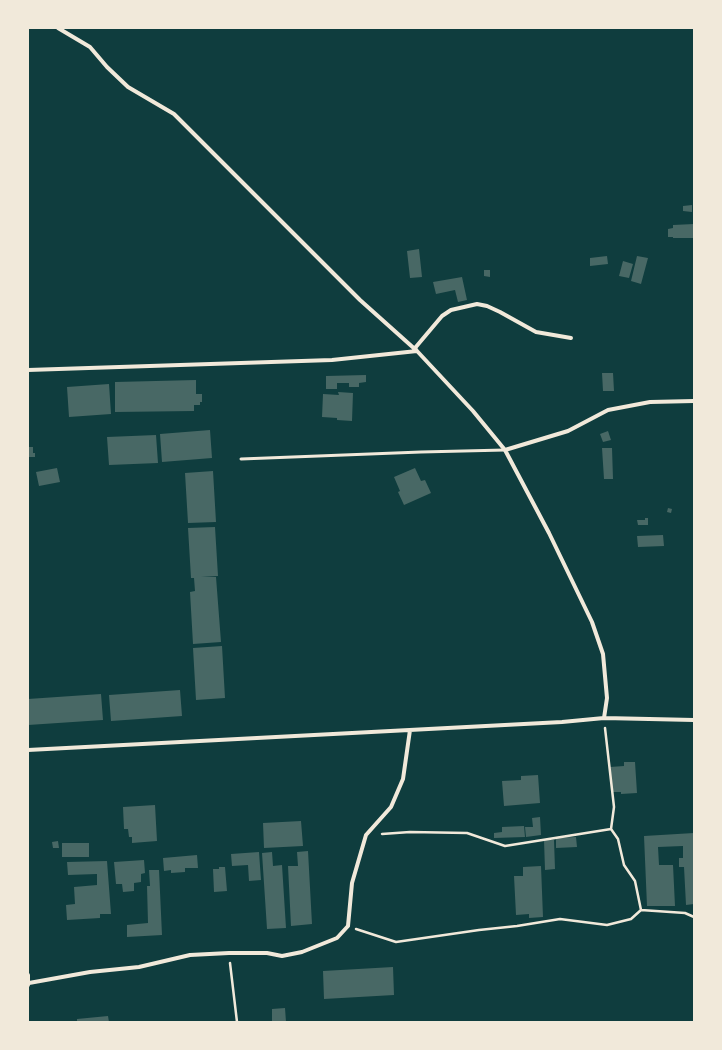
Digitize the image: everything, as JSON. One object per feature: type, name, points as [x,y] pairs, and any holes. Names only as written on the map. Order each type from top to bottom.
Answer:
[{"type":"street","points":[[58,28],[90,47],[107,67],[128,86],[174,114],[360,300],[417,352],[473,411],[505,450],[549,533],[592,622],[603,654],[606,698],[604,718]]},
{"type":"street","points":[[417,352],[415,348],[442,316],[451,310],[477,304],[487,306],[500,312],[536,332],[571,338]]},
{"type":"street","points":[[28,370],[332,360],[417,352]]},
{"type":"street","points":[[505,450],[568,431],[608,410],[650,402],[694,401]]},
{"type":"street","points":[[28,750],[562,722],[604,718],[694,720]]},
{"type":"street","points":[[28,975],[28,984],[90,972],[139,967],[190,955],[267,953],[282,956],[302,952],[337,938],[348,926],[352,883],[366,835],[391,807],[403,779],[410,730]]},
{"type":"lane","points":[[241,459],[505,450]]},
{"type":"path","points":[[604,718],[614,807],[611,829],[618,839],[624,865],[635,881],[641,910]]},
{"type":"path","points":[[366,835],[410,832],[467,833],[505,846],[611,829]]},
{"type":"path","points":[[348,926],[396,942],[560,919],[607,925],[631,919],[641,910],[685,913],[694,917]]},
{"type":"path","points":[[229,953],[233,1000],[237,1022]]},
{"type":"building","points":[[692,205],[692,212],[683,211],[683,206]]},
{"type":"building","points":[[694,224],[694,238],[668,237],[668,229],[673,228],[673,225]]},
{"type":"building","points":[[419,249],[422,277],[410,278],[407,251]]},
{"type":"building","points":[[607,256],[608,264],[590,266],[590,258]]},
{"type":"building","points":[[637,256],[648,258],[641,284],[631,281]]},
{"type":"building","points":[[623,261],[633,264],[629,278],[619,276]]},
{"type":"building","points":[[484,270],[490,270],[490,277],[484,276]]},
{"type":"building","points":[[462,277],[467,300],[458,302],[455,290],[436,294],[433,282]]},
{"type":"building","points":[[602,373],[613,373],[614,391],[603,391]]},
{"type":"building","points":[[366,375],[366,382],[359,383],[359,387],[349,387],[349,383],[337,383],[337,389],[326,389],[326,376]]},
{"type":"building","points":[[196,380],[196,394],[202,394],[202,402],[200,402],[200,405],[194,405],[194,411],[115,412],[115,382]]},
{"type":"building","points":[[109,384],[111,414],[69,417],[67,387]]},
{"type":"building","points":[[338,392],[353,393],[352,421],[322,417],[323,394],[339,395]]},
{"type":"building","points":[[210,430],[212,458],[162,462],[160,434]]},
{"type":"building","points":[[608,431],[611,440],[603,442],[600,434]]},
{"type":"building","points":[[156,435],[158,463],[109,465],[107,437]]},
{"type":"building","points":[[28,447],[33,447],[35,457],[28,457]]},
{"type":"building","points":[[602,448],[612,448],[613,479],[604,479]]},
{"type":"building","points":[[57,468],[60,482],[39,486],[36,472]]},
{"type":"building","points":[[415,468],[421,481],[425,480],[431,493],[404,505],[398,492],[400,491],[394,477]]},
{"type":"building","points":[[213,471],[216,522],[188,523],[185,473]]},
{"type":"building","points":[[668,508],[672,509],[671,513],[667,512]]},
{"type":"building","points":[[645,518],[648,518],[648,525],[638,525],[637,520],[645,520]]},
{"type":"building","points":[[215,527],[218,576],[201,577],[216,577],[221,642],[193,644],[190,592],[195,591],[194,578],[191,578],[188,528]]},
{"type":"building","points":[[663,535],[664,546],[638,547],[637,536]]},
{"type":"building","points":[[222,646],[225,698],[196,700],[193,648]]},
{"type":"building","points":[[180,690],[182,716],[111,721],[109,695]]},
{"type":"building","points":[[101,694],[103,720],[28,725],[28,699]]},
{"type":"building","points":[[624,762],[635,762],[637,793],[621,794],[621,792],[612,792],[610,767],[624,766]]},
{"type":"building","points":[[538,775],[540,803],[504,806],[502,781],[521,780],[521,776]]},
{"type":"building","points":[[155,805],[157,841],[132,843],[132,837],[129,837],[128,829],[124,829],[123,807]]},
{"type":"building","points":[[540,817],[541,835],[526,837],[525,827],[533,827],[532,818]]},
{"type":"building","points":[[301,821],[303,846],[264,848],[263,823]]},
{"type":"building","points":[[524,826],[525,837],[494,838],[494,833],[502,832],[502,827]]},
{"type":"building","points":[[694,833],[694,904],[686,905],[684,867],[679,867],[679,858],[683,858],[683,846],[658,847],[659,865],[673,865],[675,906],[647,906],[644,836]]},
{"type":"building","points":[[576,837],[577,847],[556,848],[556,838]]},
{"type":"building","points":[[544,840],[554,840],[555,869],[545,870]]},
{"type":"building","points":[[58,841],[59,848],[53,848],[52,842]]},
{"type":"building","points":[[62,843],[89,843],[89,857],[62,857]]},
{"type":"building","points":[[308,851],[312,924],[291,926],[288,866],[298,866],[297,852]]},
{"type":"building","points":[[259,852],[261,880],[249,881],[248,865],[232,866],[231,854]]},
{"type":"building","points":[[272,852],[273,866],[282,865],[286,928],[267,929],[262,853]]},
{"type":"building","points":[[197,855],[198,868],[185,868],[185,872],[171,873],[171,870],[164,871],[163,858]]},
{"type":"building","points":[[144,860],[145,873],[141,874],[141,882],[134,883],[134,891],[123,892],[122,884],[116,884],[114,862]]},
{"type":"building","points":[[107,861],[111,914],[100,914],[100,918],[67,920],[66,905],[75,904],[74,887],[97,885],[97,874],[68,875],[67,862]]},
{"type":"building","points":[[541,866],[543,917],[529,918],[529,914],[516,915],[514,876],[523,876],[523,867]]},
{"type":"building","points":[[219,867],[225,867],[227,891],[214,892],[213,869],[219,869]]},
{"type":"building","points":[[149,870],[159,870],[162,935],[127,937],[127,925],[148,923],[147,886],[150,886]]},
{"type":"building","points":[[393,967],[394,995],[324,999],[323,971]]},
{"type":"building","points":[[285,1008],[286,1022],[272,1022],[272,1009]]},
{"type":"building","points":[[108,1016],[109,1022],[77,1022],[77,1019]]}]
